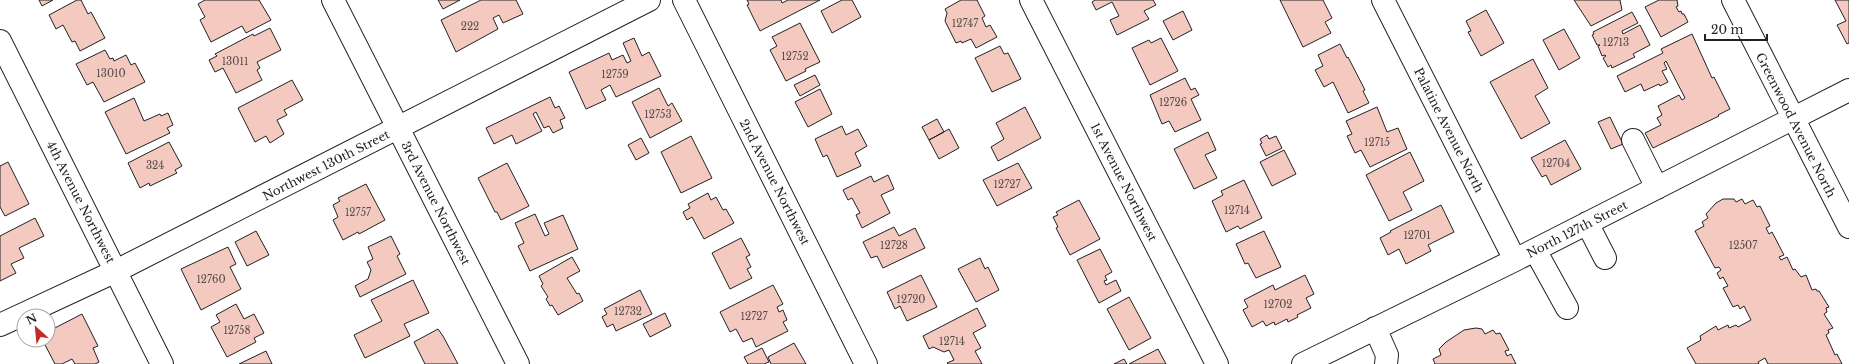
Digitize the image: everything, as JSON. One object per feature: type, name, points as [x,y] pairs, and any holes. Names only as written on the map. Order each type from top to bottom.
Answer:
[{"type":"street","name":"Northwest 130th Street","points":[[0,325],[116,271],[649,0]]},
{"type":"street","name":"2nd Avenue Northwest","points":[[684,0],[866,364]]},
{"type":"street","name":"1st Avenue Northwest","points":[[1031,0],[1217,364]]},
{"type":"street","name":"Palatine Avenue North","points":[[1383,0],[1515,260]]},
{"type":"street","name":"Greenwood Avenue North","points":[[1733,0],[1849,228]]},
{"type":"street","name":"3rd Avenue Northwest","points":[[337,1],[398,128],[518,364]]},
{"type":"street","name":"4th Avenue Northwest","points":[[0,41],[162,364]]},
{"type":"street","name":"North 127th Street","points":[[1303,364],[1535,250],[1849,90]]},
{"type":"street","points":[[1633,140],[1657,188]]},
{"type":"street","points":[[1587,223],[1605,258]]},
{"type":"street","points":[[1535,250],[1567,308]]},
{"type":"street","points":[[1369,332],[1378,364]]},
{"type":"street","points":[[1369,332],[1387,355],[1386,364]]},
{"type":"building","points":[[39,0],[53,0],[42,6]]},
{"type":"building","points":[[77,0],[81,0],[88,14],[91,12],[105,38],[80,51],[75,41],[72,42],[63,25],[56,29],[49,15]]},
{"type":"building","points":[[205,0],[259,0],[271,20],[246,33],[242,26],[211,42],[200,20],[205,17],[198,4]]},
{"type":"building","points":[[438,0],[460,0],[443,9]]},
{"type":"building","points":[[481,0],[516,0],[523,14],[503,23],[499,15],[493,18],[498,29],[456,52],[441,20]]},
{"type":"building","points":[[747,0],[781,0],[782,3],[788,0],[820,0],[760,31],[747,5],[749,4]]},
{"type":"building","points":[[842,0],[852,0],[861,17],[832,33],[821,11]]},
{"type":"building","points":[[961,0],[977,0],[985,16],[982,18],[986,27],[990,25],[997,37],[976,48],[971,39],[962,43],[961,41],[956,43],[945,21],[947,13],[945,9]]},
{"type":"building","points":[[1095,0],[1153,0],[1156,5],[1144,11],[1149,19],[1117,35],[1110,20],[1119,16],[1112,2],[1096,10],[1092,2]]},
{"type":"building","points":[[1280,0],[1323,0],[1332,18],[1325,22],[1331,33],[1303,47]]},
{"type":"building","points":[[1574,0],[1620,0],[1622,10],[1591,26]]},
{"type":"building","points":[[1659,0],[1677,0],[1678,6],[1676,7],[1679,12],[1681,11],[1682,14],[1684,14],[1688,22],[1661,37],[1645,7]]},
{"type":"building","points":[[1835,0],[1849,0],[1849,43],[1847,44],[1837,25],[1846,21]]},
{"type":"building","points":[[1486,10],[1504,43],[1481,56],[1468,32],[1471,31],[1466,21]]},
{"type":"building","points":[[1183,11],[1192,30],[1173,40],[1163,21]]},
{"type":"building","points":[[1632,12],[1638,23],[1622,31],[1623,34],[1640,25],[1650,45],[1633,54],[1635,57],[1612,68],[1611,65],[1608,67],[1603,58],[1606,56],[1602,56],[1598,46],[1600,45],[1597,45],[1592,35],[1594,34],[1593,32]]},
{"type":"building","points":[[800,23],[820,62],[805,69],[806,71],[786,81],[770,50],[777,46],[772,37]]},
{"type":"building","points":[[270,28],[281,50],[257,62],[260,68],[257,70],[262,80],[236,93],[223,68],[215,72],[209,60],[217,56],[215,54],[253,34],[254,36]]},
{"type":"building","points":[[1564,29],[1580,58],[1559,70],[1543,40]]},
{"type":"building","points":[[1692,34],[1712,78],[1714,77],[1730,109],[1718,115],[1719,116],[1653,148],[1645,133],[1661,125],[1657,118],[1662,115],[1658,106],[1679,95],[1682,100],[1685,98],[1666,61],[1664,63],[1667,69],[1662,71],[1668,82],[1660,86],[1659,84],[1644,91],[1641,84],[1625,92],[1617,76],[1663,53],[1661,49]]},
{"type":"building","points":[[634,38],[642,56],[649,52],[661,76],[616,97],[610,85],[601,90],[606,100],[586,109],[569,72],[609,53],[612,60],[623,55],[627,63],[631,61],[623,43]]},
{"type":"building","points":[[1161,38],[1178,71],[1150,85],[1132,48],[1149,40],[1151,43]]},
{"type":"building","points":[[1340,44],[1365,90],[1363,91],[1369,103],[1348,113],[1333,82],[1324,87],[1315,70],[1323,66],[1318,55]]},
{"type":"building","points":[[1000,46],[1004,54],[1008,53],[1021,79],[992,92],[975,58]]},
{"type":"building","points":[[105,50],[110,59],[113,58],[114,61],[126,55],[131,65],[135,63],[145,82],[104,102],[93,82],[87,85],[76,64]]},
{"type":"building","points":[[1533,59],[1548,88],[1535,96],[1550,123],[1521,139],[1490,82]]},
{"type":"building","points":[[815,75],[820,85],[800,96],[794,85]]},
{"type":"building","points":[[1185,78],[1191,90],[1195,88],[1199,95],[1191,99],[1201,120],[1175,132],[1169,121],[1162,124],[1150,95]]},
{"type":"building","points":[[292,80],[303,100],[284,110],[287,115],[277,120],[284,134],[270,143],[266,136],[255,142],[238,108]]},
{"type":"building","points":[[659,88],[668,106],[672,103],[682,121],[650,138],[632,102]]},
{"type":"building","points":[[820,89],[832,114],[808,127],[795,102]]},
{"type":"building","points":[[550,97],[555,108],[559,106],[565,118],[560,120],[563,128],[553,133],[549,126],[544,128],[536,112],[533,114],[542,131],[516,144],[512,135],[494,144],[486,128]]},
{"type":"building","points":[[134,98],[144,121],[160,114],[161,116],[168,113],[173,125],[167,128],[170,133],[126,154],[105,112]]},
{"type":"building","points":[[1025,107],[1041,138],[998,161],[991,147],[1004,139],[996,123]]},
{"type":"building","points":[[1377,107],[1387,132],[1398,128],[1407,149],[1370,167],[1361,150],[1355,153],[1347,136],[1352,134],[1346,121]]},
{"type":"building","points":[[1610,117],[1623,144],[1611,149],[1598,122]]},
{"type":"building","points":[[937,119],[944,132],[929,140],[922,127]]},
{"type":"building","points":[[842,126],[846,135],[858,129],[867,146],[855,153],[861,166],[837,177],[827,155],[823,157],[815,139]]},
{"type":"building","points":[[949,129],[959,148],[939,159],[929,140]]},
{"type":"building","points":[[1208,132],[1216,150],[1205,155],[1217,178],[1194,189],[1174,149]]},
{"type":"building","points":[[1267,135],[1269,139],[1276,136],[1282,148],[1266,156],[1260,144],[1262,143],[1260,139]]},
{"type":"building","points":[[691,136],[712,178],[681,193],[661,152]]},
{"type":"building","points":[[641,138],[649,153],[636,160],[628,145]]},
{"type":"building","points":[[1565,140],[1581,169],[1551,185],[1546,175],[1542,177],[1531,158]]},
{"type":"building","points":[[169,142],[182,166],[175,170],[177,173],[150,186],[149,183],[140,188],[128,163]]},
{"type":"building","points":[[1284,150],[1296,174],[1272,186],[1260,162]]},
{"type":"building","points":[[1410,152],[1424,181],[1403,192],[1412,210],[1389,221],[1366,175]]},
{"type":"building","points":[[8,162],[29,204],[5,216],[0,207],[0,166]]},
{"type":"building","points":[[507,163],[529,206],[501,220],[497,212],[495,212],[478,178]]},
{"type":"building","points":[[1018,163],[1032,188],[997,206],[983,180]]},
{"type":"building","points":[[888,175],[894,189],[881,195],[890,213],[862,228],[856,215],[860,213],[852,198],[848,200],[843,190],[871,176],[874,182]]},
{"type":"building","points":[[1244,180],[1262,218],[1240,229],[1238,226],[1226,232],[1212,201],[1223,195],[1221,191]]},
{"type":"building","points":[[366,184],[385,220],[359,234],[358,232],[343,240],[333,220],[338,217],[333,205],[340,201],[338,198]]},
{"type":"building","points":[[708,193],[711,200],[716,197],[723,210],[726,209],[734,223],[704,239],[692,217],[687,220],[683,212],[690,208],[688,204]]},
{"type":"building","points":[[1723,199],[1734,199],[1736,202],[1742,199],[1745,204],[1753,200],[1757,207],[1760,206],[1770,226],[1766,228],[1769,234],[1772,232],[1784,255],[1779,257],[1781,260],[1787,257],[1793,270],[1795,269],[1801,277],[1806,275],[1812,290],[1816,289],[1819,291],[1829,307],[1826,308],[1827,312],[1824,314],[1833,328],[1828,330],[1829,333],[1826,335],[1835,355],[1837,354],[1842,364],[1768,364],[1765,358],[1758,362],[1759,364],[1696,364],[1687,348],[1701,340],[1700,336],[1716,326],[1718,330],[1728,325],[1729,328],[1736,325],[1738,327],[1751,320],[1744,306],[1740,309],[1738,305],[1733,307],[1723,288],[1728,286],[1723,277],[1720,279],[1717,273],[1721,270],[1719,267],[1715,268],[1695,231],[1704,226],[1702,222],[1708,218],[1706,214],[1716,203]]},
{"type":"building","points":[[1079,200],[1100,239],[1070,255],[1056,228],[1058,227],[1053,217],[1058,215],[1056,212]]},
{"type":"building","points":[[1441,205],[1454,232],[1428,245],[1431,251],[1406,264],[1399,249],[1388,255],[1380,238],[1391,232],[1390,231]]},
{"type":"building","points":[[535,214],[545,236],[549,234],[544,223],[563,215],[578,249],[530,271],[518,246],[524,243],[515,223]]},
{"type":"building","points":[[35,218],[44,236],[19,248],[24,258],[11,264],[16,273],[0,281],[0,236]]},
{"type":"building","points":[[894,227],[899,236],[915,228],[925,248],[883,268],[877,256],[871,258],[863,242]]},
{"type":"building","points":[[256,231],[269,255],[247,266],[235,242]]},
{"type":"building","points":[[1264,231],[1281,267],[1256,278],[1248,263],[1245,264],[1236,244]]},
{"type":"building","points":[[391,236],[400,254],[397,256],[406,274],[360,297],[355,286],[368,279],[371,270],[367,262],[373,259],[368,247]]},
{"type":"building","points":[[741,238],[750,255],[746,257],[751,267],[747,269],[752,278],[730,289],[712,253]]},
{"type":"building","points":[[228,247],[236,264],[230,267],[241,289],[201,310],[181,269]]},
{"type":"building","points":[[1100,249],[1112,272],[1105,276],[1107,280],[1104,281],[1106,285],[1116,280],[1121,291],[1099,303],[1077,260]]},
{"type":"building","points":[[572,257],[580,271],[567,278],[577,294],[579,293],[583,301],[558,315],[546,299],[548,297],[541,286],[543,284],[539,276]]},
{"type":"building","points":[[980,258],[985,269],[988,267],[999,290],[976,302],[958,269]]},
{"type":"building","points":[[921,275],[937,307],[907,321],[900,306],[895,309],[887,292]]},
{"type":"building","points":[[1305,275],[1314,294],[1306,298],[1311,308],[1297,315],[1298,317],[1288,322],[1287,319],[1275,325],[1274,322],[1266,326],[1263,321],[1252,327],[1243,310],[1248,307],[1244,300],[1273,285],[1275,290]]},
{"type":"building","points":[[413,280],[429,313],[404,324],[410,336],[365,358],[354,335],[382,321],[371,300]]},
{"type":"building","points":[[773,285],[783,304],[777,307],[779,312],[783,310],[787,320],[783,322],[788,331],[756,347],[752,338],[743,342],[736,329],[730,332],[720,312]]},
{"type":"building","points":[[640,290],[652,314],[616,331],[613,324],[607,327],[602,317],[607,314],[604,309]]},
{"type":"building","points":[[1129,297],[1151,338],[1129,350],[1107,309]]},
{"type":"building","points":[[236,304],[244,319],[254,314],[264,333],[254,338],[256,342],[227,357],[211,327],[220,322],[216,315]]},
{"type":"building","points":[[977,308],[986,326],[973,333],[981,348],[975,351],[982,364],[948,364],[947,363],[954,360],[949,350],[944,352],[933,347],[929,349],[923,336]]},
{"type":"building","points":[[665,313],[671,326],[650,337],[643,324]]},
{"type":"building","points":[[82,314],[98,346],[93,348],[99,362],[95,364],[75,364],[72,359],[62,364],[55,364],[47,348],[56,348],[56,327]]},
{"type":"building","points":[[1476,328],[1482,329],[1485,334],[1493,330],[1496,334],[1500,333],[1509,350],[1505,351],[1507,356],[1511,354],[1516,364],[1435,364],[1433,359],[1441,355],[1439,349],[1446,342],[1464,330]]},
{"type":"building","points":[[438,329],[458,364],[425,364],[414,342]]},
{"type":"building","points":[[794,343],[806,364],[771,364],[768,357]]},
{"type":"building","points":[[762,348],[769,362],[764,364],[748,364],[744,357]]},
{"type":"building","points":[[1158,349],[1166,364],[1129,364]]},
{"type":"building","points":[[266,351],[272,364],[239,364]]},
{"type":"building","points":[[1124,359],[1127,364],[1114,364]]}]
